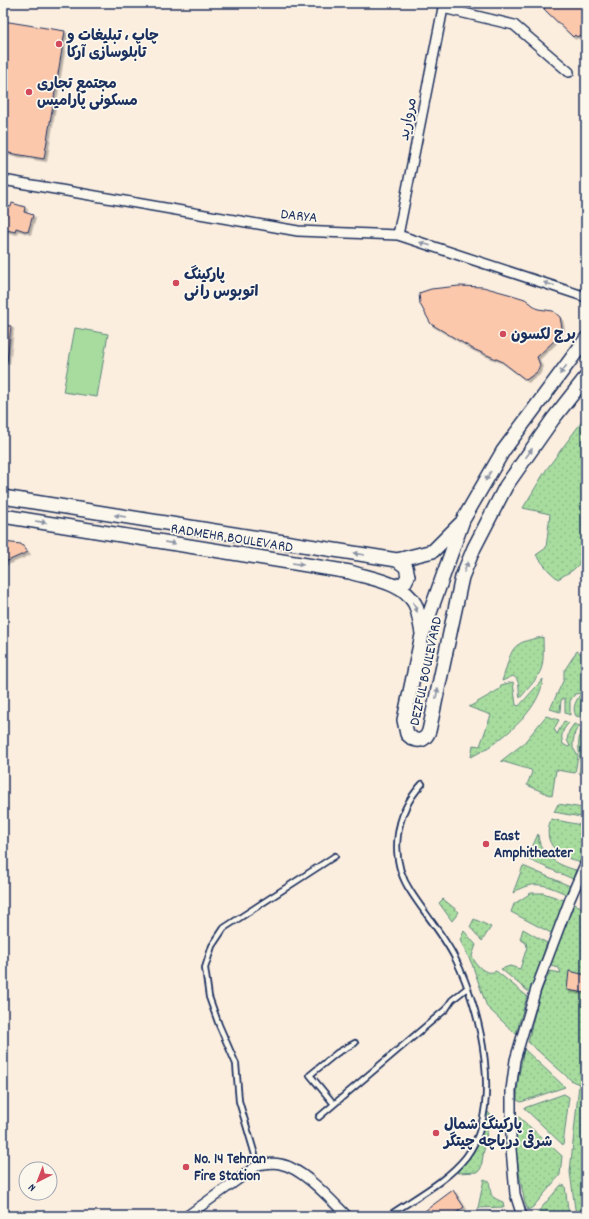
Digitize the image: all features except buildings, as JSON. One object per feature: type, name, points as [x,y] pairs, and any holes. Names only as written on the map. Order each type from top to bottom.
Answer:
[{"type":"street","name":"مروارید","points":[[398,235],[444,6],[514,25],[569,72]]},
{"type":"street","name":"DARYA","points":[[3,180],[298,231],[398,235],[586,297]]},
{"type":"street","name":"DEZFUL BOULEVARD","points":[[586,339],[502,451],[463,520],[422,635],[404,720],[407,734],[417,741],[427,736],[462,577],[474,548],[506,486],[553,419],[586,377]]},
{"type":"street","name":"RADMEHR BOULEVARD","points":[[3,497],[398,560]]},
{"type":"street","name":"RADMEHR BOULEVARD","points":[[3,516],[350,572],[397,586],[414,602],[422,635]]},
{"type":"street","points":[[398,560],[433,551],[463,520]]},
{"type":"street","points":[[397,586],[405,582],[408,576],[406,567],[398,560]]},
{"type":"street","points":[[522,1216],[515,1194],[511,1149],[511,1090],[515,1060],[536,990],[570,899],[586,862]]},
{"type":"street","points":[[187,1216],[258,1165],[280,1164],[293,1169],[331,1200],[347,1216]]},
{"type":"lane","points":[[392,1214],[454,1171],[468,1154],[478,1137],[486,1108],[487,1085],[482,1039],[467,988],[455,958],[434,923],[410,892],[402,874],[397,851],[398,827],[411,796],[422,784]]},
{"type":"lane","points":[[258,1165],[239,1101],[236,1064],[209,997],[205,968],[212,946],[224,928],[335,856]]},
{"type":"lane","points":[[319,1117],[446,1009],[452,1000],[467,988]]},
{"type":"lane","points":[[334,1104],[310,1075],[337,1053],[355,1043]]},
{"type":"green space","points":[[75,328],[108,334],[97,397],[63,392]]},
{"type":"green space","points":[[586,416],[586,540],[579,564],[573,570],[558,579],[549,571],[536,555],[546,548],[550,514],[523,508],[546,470]]},
{"type":"green space","points":[[543,637],[543,658],[540,671],[538,676],[520,698],[516,678],[513,676],[502,681],[511,655],[514,649],[523,642]]},
{"type":"green space","points":[[577,651],[586,657],[586,695],[581,705],[580,717],[576,716],[574,710],[575,704],[581,693],[575,694],[570,701],[570,715],[565,713],[565,698],[561,700],[560,712],[550,709],[564,679],[564,671]]},
{"type":"green space","points":[[543,679],[540,691],[534,703],[516,726],[493,744],[471,757],[473,745],[480,746],[491,715],[469,707],[500,689],[501,685],[513,682],[516,705],[519,706]]},
{"type":"green space","points":[[546,716],[559,720],[554,729],[557,734],[564,721],[569,723],[562,735],[563,744],[568,747],[570,746],[567,740],[569,731],[574,724],[580,726],[575,732],[573,742],[573,748],[578,756],[575,773],[556,770],[552,796],[527,785],[532,772],[531,770],[501,761],[523,744]]},
{"type":"green space","points":[[584,726],[586,727],[583,753],[586,774],[579,773],[579,739]]},
{"type":"green space","points":[[558,804],[583,808],[581,817],[554,812]]},
{"type":"green space","points":[[551,819],[586,826],[586,850],[581,863],[559,853],[550,843],[548,836]]},
{"type":"green space","points":[[538,834],[542,848],[550,858],[562,865],[576,870],[573,879],[527,859]]},
{"type":"green space","points":[[523,866],[570,886],[566,894],[540,885],[527,886],[513,893]]},
{"type":"green space","points":[[531,893],[543,893],[564,900],[553,934],[511,912],[514,904]]},
{"type":"green space","points":[[443,899],[459,912],[452,921],[439,903]]},
{"type":"green space","points":[[574,904],[586,909],[584,926],[586,927],[586,1216],[576,1216],[570,1172],[579,1084],[572,1081],[528,1042],[539,996],[550,971],[561,973],[559,968],[550,966]]},
{"type":"green space","points":[[474,919],[491,927],[482,941],[470,927]]},
{"type":"green space","points":[[523,929],[547,943],[530,993],[501,969],[510,966],[520,969],[527,947],[526,943],[520,939]]},
{"type":"green space","points":[[464,931],[476,945],[472,956],[478,966],[488,972],[496,971],[527,996],[516,1034],[487,1007],[472,964],[460,940]]},
{"type":"green space","points":[[524,1049],[565,1087],[521,1102],[517,1100],[518,1080]]},
{"type":"green space","points":[[564,1094],[569,1097],[563,1145],[524,1108]]},
{"type":"green space","points":[[488,1112],[490,1114],[481,1168],[478,1172],[457,1173],[475,1149]]},
{"type":"green space","points":[[516,1117],[519,1117],[562,1156],[560,1175],[533,1207],[528,1210],[523,1196],[515,1144],[514,1123]]},
{"type":"green space","points":[[484,1179],[489,1181],[493,1196],[503,1202],[504,1207],[478,1208]]},
{"type":"green space","points":[[561,1185],[565,1186],[569,1216],[546,1216],[537,1213]]},
{"type":"place","name":"چاپ ، تبلیغات و تابلوسازی آرکا","points":[[59,44]]},
{"type":"place","name":"مجتمع تجاری مسکونی پارامیس","points":[[29,92]]},
{"type":"place","name":"پارکینگ اتوبوس رانی","points":[[176,283]]},
{"type":"place","name":"برج لکسون","points":[[503,334]]},
{"type":"place","name":"East Amphitheater","points":[[486,844]]},
{"type":"place","name":"پارکینگ شمال شرقی دریاچه چیتگر","points":[[436,1133]]},
{"type":"place","name":"No. 14 Tehran Fire Station","points":[[186,1167]]}]
